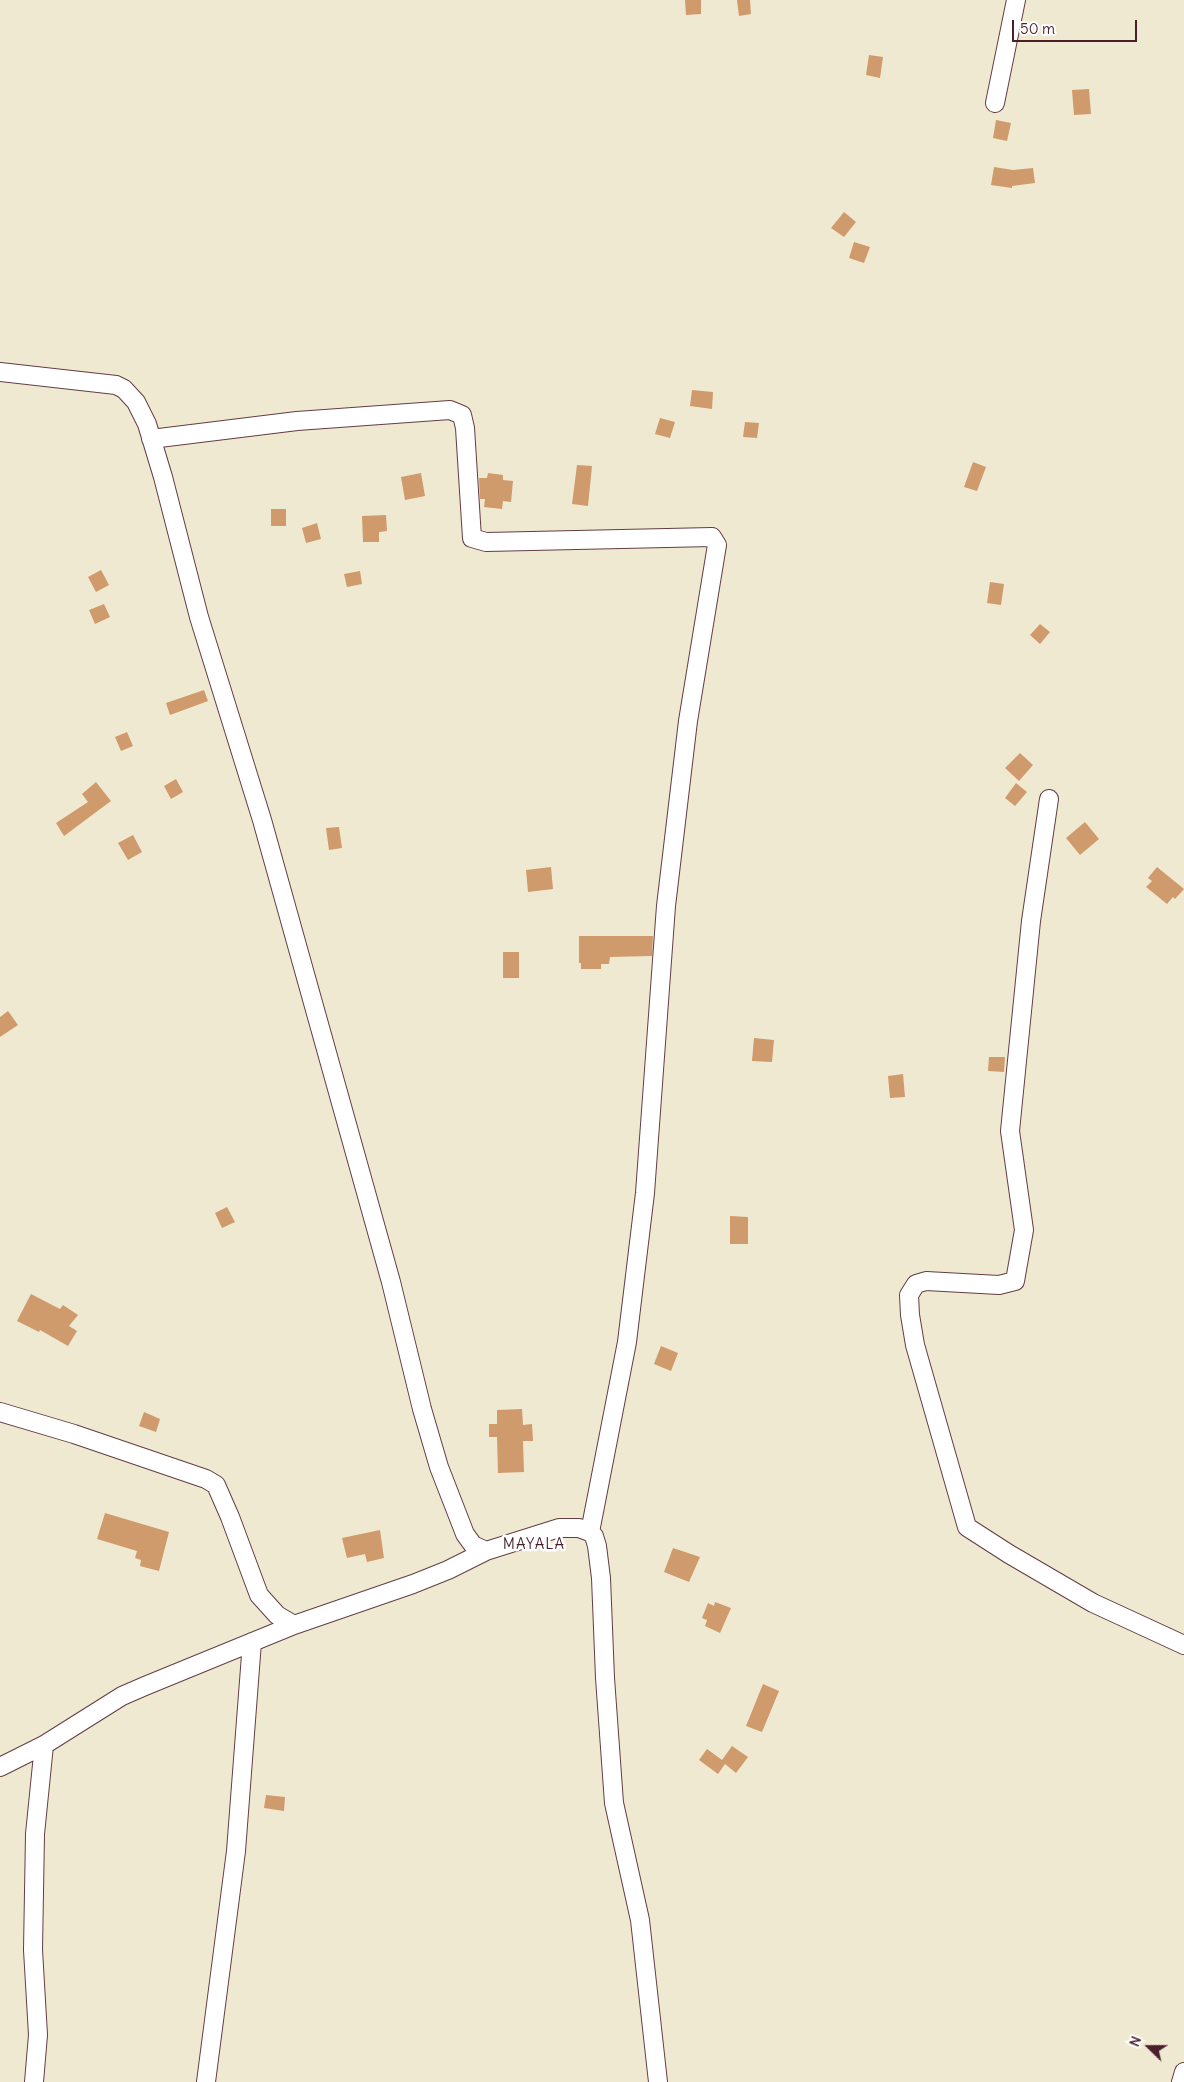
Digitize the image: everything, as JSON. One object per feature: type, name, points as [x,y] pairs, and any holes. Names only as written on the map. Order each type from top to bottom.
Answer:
[{"type":"street","points":[[995,103],[1016,0]]},
{"type":"street","points":[[0,372],[116,385],[124,389],[136,402],[152,439],[198,617],[262,820],[391,1282],[422,1409],[439,1468],[465,1534],[473,1546],[486,1551]]},
{"type":"street","points":[[152,439],[297,421],[450,410],[462,415],[465,428],[472,538],[486,542],[712,537],[717,545],[688,721],[666,906],[645,1193],[627,1342],[590,1532],[597,1546],[600,1569],[605,1678],[614,1803],[640,1920],[658,2082]]},
{"type":"street","points":[[1049,799],[1031,921],[1010,1131],[1024,1230],[1015,1281],[999,1285],[926,1281],[916,1284],[909,1295],[910,1316],[915,1345],[966,1526],[1008,1554],[1093,1603],[1184,1644]]},
{"type":"street","points":[[0,1412],[74,1434],[200,1477],[216,1485],[259,1595],[277,1615],[294,1625]]},
{"type":"street","points":[[0,1768],[44,1745],[122,1696],[294,1625],[413,1584],[448,1570],[486,1551],[559,1528],[571,1527],[590,1532]]},
{"type":"street","points":[[206,2082],[236,1851],[252,1642]]},
{"type":"street","points":[[34,2082],[38,2035],[34,1980],[36,1834],[44,1745]]},
{"type":"street","points":[[1181,2082],[1184,2072]]},
{"type":"building","points":[[685,0],[701,0],[701,14],[686,15]]},
{"type":"building","points":[[737,0],[750,0],[751,14],[739,16]]},
{"type":"building","points":[[869,55],[883,57],[880,78],[866,75]]},
{"type":"building","points":[[1089,89],[1091,114],[1074,115],[1072,90]]},
{"type":"building","points":[[996,120],[1011,123],[1007,141],[993,138]]},
{"type":"building","points":[[994,167],[1013,170],[1033,168],[1035,183],[1012,186],[1012,188],[991,185]]},
{"type":"building","points":[[844,212],[856,222],[844,237],[831,228]]},
{"type":"building","points":[[854,242],[870,247],[864,263],[849,258]]},
{"type":"building","points":[[692,390],[713,392],[712,409],[690,406]]},
{"type":"building","points":[[660,418],[675,422],[670,438],[655,434]]},
{"type":"building","points":[[745,422],[759,423],[757,438],[743,437]]},
{"type":"building","points":[[973,462],[986,467],[977,491],[964,487]]},
{"type":"building","points":[[577,465],[592,466],[588,506],[572,504]]},
{"type":"building","points":[[421,473],[425,496],[405,500],[401,477]]},
{"type":"building","points":[[488,473],[503,475],[503,480],[513,481],[511,502],[503,501],[502,509],[484,507],[485,499],[480,499],[479,478],[487,478]]},
{"type":"building","points":[[271,509],[286,509],[286,526],[271,526]]},
{"type":"building","points":[[386,515],[387,531],[379,532],[379,542],[363,542],[362,516]]},
{"type":"building","points":[[317,523],[321,539],[306,543],[302,528]]},
{"type":"building","points":[[101,570],[109,585],[96,592],[88,577]]},
{"type":"building","points":[[360,571],[362,584],[347,587],[344,574]]},
{"type":"building","points":[[990,582],[1004,584],[1001,605],[987,603]]},
{"type":"building","points":[[104,604],[110,617],[95,624],[89,610]]},
{"type":"building","points":[[1040,624],[1050,632],[1040,644],[1030,635]]},
{"type":"building","points":[[204,690],[208,701],[170,715],[166,703]]},
{"type":"building","points":[[127,732],[133,746],[121,751],[115,737]]},
{"type":"building","points":[[1020,753],[1033,765],[1019,781],[1005,768]]},
{"type":"building","points":[[176,779],[183,792],[171,799],[164,786]]},
{"type":"building","points":[[96,782],[111,801],[64,836],[56,823],[88,802],[82,794]]},
{"type":"building","points":[[1016,783],[1027,792],[1015,806],[1005,798]]},
{"type":"building","points":[[1085,822],[1099,839],[1080,855],[1066,838]]},
{"type":"building","points":[[339,827],[342,848],[329,850],[326,828]]},
{"type":"building","points":[[133,835],[142,852],[128,860],[118,843]]},
{"type":"building","points":[[551,867],[553,889],[528,892],[526,870]]},
{"type":"building","points":[[1157,867],[1184,889],[1175,899],[1173,897],[1167,904],[1146,887],[1152,881],[1148,878]]},
{"type":"building","points":[[579,936],[653,936],[652,956],[610,957],[609,964],[601,964],[601,969],[581,969],[581,963],[579,963]]},
{"type":"building","points":[[503,952],[519,952],[519,978],[503,978]]},
{"type":"building","points":[[8,1011],[18,1025],[0,1037],[0,1017]]},
{"type":"building","points":[[754,1038],[774,1040],[772,1062],[752,1061]]},
{"type":"building","points":[[989,1057],[1005,1057],[1004,1072],[988,1071]]},
{"type":"building","points":[[903,1074],[905,1097],[890,1098],[888,1076]]},
{"type":"building","points":[[227,1207],[235,1222],[222,1228],[215,1213]]},
{"type":"building","points":[[730,1216],[748,1217],[748,1244],[730,1244]]},
{"type":"building","points":[[31,1294],[60,1309],[63,1305],[78,1315],[69,1326],[77,1331],[68,1346],[40,1330],[39,1332],[17,1321]]},
{"type":"building","points":[[661,1346],[678,1353],[671,1371],[654,1364]]},
{"type":"building","points":[[522,1409],[523,1425],[532,1424],[533,1441],[523,1441],[524,1472],[498,1473],[497,1437],[489,1437],[489,1424],[497,1424],[497,1410]]},
{"type":"building","points":[[144,1412],[160,1419],[156,1432],[139,1426]]},
{"type":"building","points":[[105,1513],[169,1532],[159,1571],[140,1566],[141,1560],[135,1558],[137,1551],[97,1539]]},
{"type":"building","points":[[380,1530],[384,1558],[367,1562],[365,1554],[347,1558],[342,1538]]},
{"type":"building","points":[[673,1548],[700,1557],[689,1582],[664,1572]]},
{"type":"building","points":[[715,1602],[731,1608],[720,1633],[705,1626],[707,1620],[702,1618],[708,1603],[714,1606]]},
{"type":"building","points":[[763,1684],[779,1691],[762,1732],[746,1726]]},
{"type":"building","points":[[732,1746],[748,1757],[736,1773],[725,1764],[718,1774],[699,1760],[707,1749],[722,1760]]},
{"type":"building","points":[[266,1795],[285,1797],[284,1811],[264,1808]]},
{"type":"district","name":"MAYALA","points":[[534,1545]]}]
